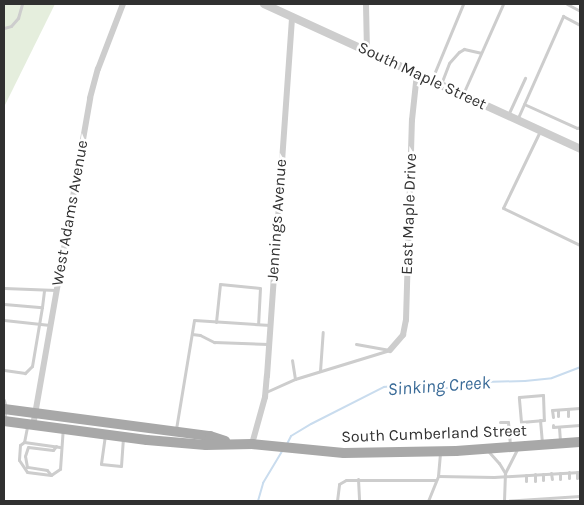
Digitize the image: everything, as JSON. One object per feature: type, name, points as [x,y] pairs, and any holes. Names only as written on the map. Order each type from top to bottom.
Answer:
[{"type":"main road","name":"South Cumberland Street","points":[[5,406],[35,414],[210,436],[228,442]]},
{"type":"main road","name":"South Cumberland Street","points":[[4,421],[123,437],[206,444],[228,442],[379,454],[580,442]]},
{"type":"street","name":"West Adams Avenue","points":[[30,426],[35,414],[90,98],[98,69],[123,4]]},
{"type":"street","name":"South Maple Street","points":[[264,4],[580,149]]},
{"type":"street","points":[[366,4],[367,50]]},
{"type":"street","name":"Jennings Avenue","points":[[252,444],[265,392],[292,17]]},
{"type":"street","name":"East Maple Drive","points":[[390,350],[403,335],[406,320],[412,120],[417,73]]},
{"type":"lane","points":[[4,28],[11,26],[18,18],[22,4]]},
{"type":"lane","points":[[431,80],[463,4]]},
{"type":"lane","points":[[463,95],[503,4]]},
{"type":"lane","points":[[567,4],[580,11]]},
{"type":"lane","points":[[516,120],[563,16],[580,25]]},
{"type":"lane","points":[[441,84],[449,63],[459,52],[464,49],[481,53]]},
{"type":"lane","points":[[508,116],[525,78]]},
{"type":"lane","points":[[524,104],[577,128],[580,127]]},
{"type":"lane","points":[[540,131],[503,208],[580,245]]},
{"type":"lane","points":[[216,322],[220,284],[260,288],[258,324]]},
{"type":"lane","points":[[4,288],[56,290]]},
{"type":"lane","points":[[4,370],[25,373],[32,366],[44,290]]},
{"type":"lane","points":[[4,304],[42,307]]},
{"type":"lane","points":[[4,320],[50,325]]},
{"type":"lane","points":[[176,432],[194,320],[270,325]]},
{"type":"lane","points":[[320,371],[323,332]]},
{"type":"lane","points":[[192,334],[200,335],[214,342],[269,344]]},
{"type":"lane","points":[[356,344],[390,350]]},
{"type":"lane","points":[[265,392],[295,379],[390,350]]},
{"type":"lane","points":[[292,360],[295,379]]},
{"type":"lane","points":[[32,366],[43,368]]},
{"type":"lane","points":[[543,395],[544,420],[540,420],[520,422],[519,397],[543,395]]},
{"type":"lane","points":[[4,421],[5,406]]},
{"type":"lane","points":[[568,409],[568,416]]},
{"type":"lane","points":[[553,417],[552,410],[580,409]]},
{"type":"lane","points":[[558,410],[558,416]]},
{"type":"lane","points":[[540,420],[542,445]]},
{"type":"lane","points":[[500,422],[508,422],[515,447],[505,475],[504,501],[580,496],[578,490]]},
{"type":"lane","points":[[553,425],[553,427],[580,425]]},
{"type":"lane","points":[[30,426],[24,442],[20,445],[19,460],[27,472],[50,475],[60,469],[60,447],[63,430]]},
{"type":"lane","points":[[559,426],[560,444]]},
{"type":"lane","points":[[105,435],[101,464],[120,466],[123,437]]},
{"type":"lane","points":[[24,442],[60,447]]},
{"type":"lane","points":[[50,475],[47,470],[27,467],[25,456],[28,447],[53,450],[56,446]]},
{"type":"lane","points":[[486,449],[500,463],[505,475]]},
{"type":"lane","points":[[428,501],[437,478],[440,451]]},
{"type":"lane","points":[[560,472],[560,479]]},
{"type":"lane","points":[[337,501],[339,484],[346,480],[526,475],[560,472],[578,472],[577,478]]},
{"type":"lane","points":[[569,472],[569,478]]},
{"type":"lane","points":[[551,473],[552,479]]},
{"type":"lane","points":[[535,474],[535,481]]},
{"type":"lane","points":[[543,474],[543,480]]},
{"type":"lane","points":[[526,475],[526,481]]},
{"type":"lane","points":[[358,479],[359,501]]},
{"type":"lane","points":[[570,490],[570,496]]},
{"type":"lane","points":[[552,491],[553,498]]},
{"type":"lane","points":[[561,491],[561,497]]},
{"type":"lane","points":[[544,492],[544,498]]},
{"type":"lane","points":[[536,493],[537,499]]},
{"type":"lane","points":[[527,494],[528,500]]},
{"type":"green space","points":[[4,4],[55,4],[4,107]]},
{"type":"waterway","name":"Sinking Creek","points":[[287,444],[291,436],[311,424],[384,387],[402,385],[440,389],[484,382],[525,381],[552,378],[580,367]]},
{"type":"waterway","name":"Sinking Creek","points":[[258,501],[263,483],[283,450]]}]
